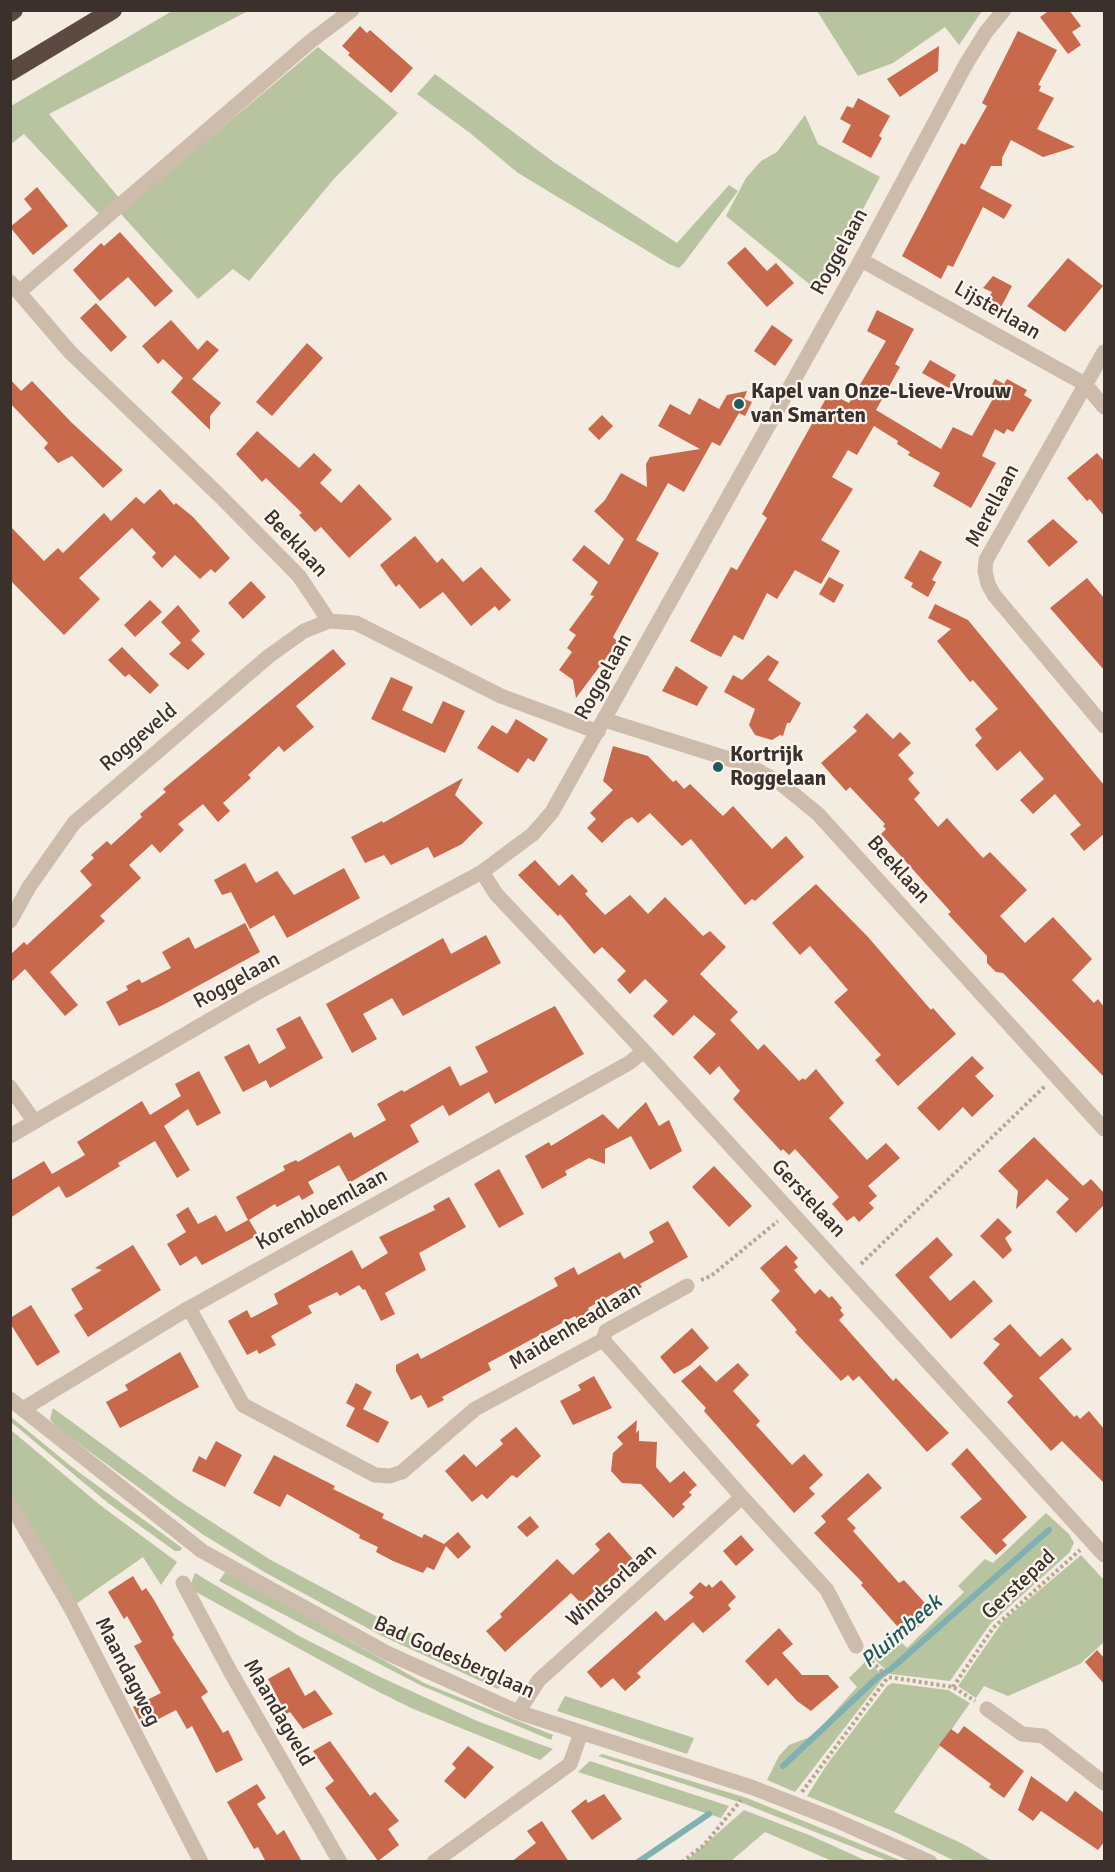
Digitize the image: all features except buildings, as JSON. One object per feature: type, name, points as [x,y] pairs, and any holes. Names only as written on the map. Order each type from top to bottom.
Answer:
[{"type":"highway","points":[[10,72],[113,10]]},
{"type":"street","name":"Beeklaan","points":[[352,10],[311,41],[15,287],[70,352],[299,576],[329,621],[356,623],[501,696],[601,726],[748,765],[780,783],[818,814],[1104,1129]]},
{"type":"street","name":"Roggelaan","points":[[10,1136],[253,995],[482,872],[532,834],[552,812],[861,260],[966,64],[986,32],[1004,10]]},
{"type":"street","name":"Lijsterlaan","points":[[861,260],[1085,384],[1104,407]]},
{"type":"street","name":"Merellaan","points":[[1104,352],[986,560],[985,571],[994,595],[1104,726]]},
{"type":"street","name":"Roggeveld","points":[[10,921],[29,887],[74,823],[269,656],[304,631],[329,621]]},
{"type":"street","name":"Gerstelaan","points":[[482,872],[496,894],[644,1051],[1104,1555]]},
{"type":"street","name":"Korenbloemlaan","points":[[23,1409],[189,1308],[629,1063],[644,1051]]},
{"type":"street","points":[[10,1087],[34,1121]]},
{"type":"street","name":"Maidenheadlaan","points":[[189,1308],[243,1405],[375,1475],[390,1476],[402,1472],[475,1409],[603,1340],[606,1331],[687,1286]]},
{"type":"street","points":[[603,1340],[827,1590],[856,1646]]},
{"type":"street","name":"Bad Godesberglaan","points":[[10,1399],[202,1551],[387,1653],[518,1712],[751,1787],[930,1862]]},
{"type":"street","name":"Windsorlaan","points":[[518,1712],[539,1680],[742,1497]]},
{"type":"street","name":"Maandagweg","points":[[10,1503],[72,1610],[201,1862]]},
{"type":"street","name":"Maandagveld","points":[[183,1583],[230,1671],[340,1862]]},
{"type":"street","points":[[987,1709],[1022,1734],[1043,1736],[1104,1783]]},
{"type":"street","points":[[434,1862],[570,1764],[581,1733]]},
{"type":"path","points":[[850,1276],[1056,1076]]},
{"type":"path","points":[[687,1286],[711,1276],[790,1211]]},
{"type":"path","name":"Gerstepad","points":[[953,1687],[993,1628],[1091,1540]]},
{"type":"path","points":[[856,1646],[888,1677],[953,1687],[987,1709]]},
{"type":"path","points":[[793,1803],[888,1677]]},
{"type":"path","points":[[682,1862],[704,1845],[751,1787]]},
{"type":"green space","points":[[172,11],[248,11],[49,114],[120,199],[100,215],[24,134],[11,144],[11,106]]},
{"type":"green space","points":[[817,11],[982,11],[959,45],[945,27],[893,63],[858,76]]},
{"type":"green space","points":[[318,47],[398,113],[333,180],[249,281],[233,269],[198,299],[120,213]]},
{"type":"green space","points":[[435,74],[555,163],[677,243],[729,185],[738,191],[679,268],[518,173],[470,133],[417,94]]},
{"type":"green space","points":[[805,115],[818,144],[880,177],[819,292],[726,216],[746,178],[761,161],[777,152]]},
{"type":"green space","points":[[53,1408],[178,1500],[269,1559],[383,1620],[508,1679],[498,1689],[382,1636],[266,1573],[202,1534],[56,1427],[50,1419]]},
{"type":"green space","points":[[11,1417],[72,1467],[182,1548],[180,1551],[175,1551],[108,1503],[11,1422]]},
{"type":"green space","points":[[11,1430],[100,1505],[177,1562],[161,1585],[143,1557],[76,1604],[11,1495]]},
{"type":"green space","points":[[1046,1513],[1069,1534],[1074,1543],[1069,1553],[991,1623],[950,1681],[890,1674],[871,1656],[888,1641],[885,1638],[891,1632],[907,1648],[964,1592],[958,1586],[985,1559],[993,1563]]},
{"type":"green space","points":[[1081,1555],[1104,1580],[1104,1642],[1080,1664],[1008,1696],[984,1686],[976,1698],[958,1686],[1003,1621]]},
{"type":"green space","points":[[226,1571],[424,1683],[553,1735],[551,1740],[422,1686],[219,1581]]},
{"type":"green space","points":[[195,1573],[301,1637],[378,1676],[477,1721],[553,1749],[540,1760],[411,1708],[196,1592],[190,1586]]},
{"type":"green space","points":[[867,1660],[884,1677],[795,1792],[767,1780],[779,1756],[789,1745],[813,1736],[857,1687],[849,1678]]},
{"type":"green space","points":[[892,1683],[948,1690],[970,1703],[894,1812],[963,1844],[992,1861],[955,1861],[895,1832],[807,1796],[828,1763],[887,1686]]},
{"type":"green space","points":[[565,1696],[694,1738],[687,1754],[557,1711]]},
{"type":"green space","points":[[602,1754],[747,1798],[902,1861],[888,1861],[745,1804],[598,1756]]},
{"type":"green space","points":[[590,1761],[729,1806],[721,1818],[578,1772]]},
{"type":"green space","points":[[744,1810],[809,1835],[867,1861],[832,1861],[765,1832],[731,1861],[686,1861]]},
{"type":"waterway","name":"Pluimbeek","points":[[783,1766],[878,1677],[891,1669],[1049,1530]]},
{"type":"waterway","name":"Pluimbeek","points":[[638,1862],[709,1814]]},
{"type":"place","name":"Kapel van Onze-Lieve-Vrouw van Smarten","points":[[739,404]]},
{"type":"place","name":"Kortrijk Roggelaan","points":[[718,767]]}]
